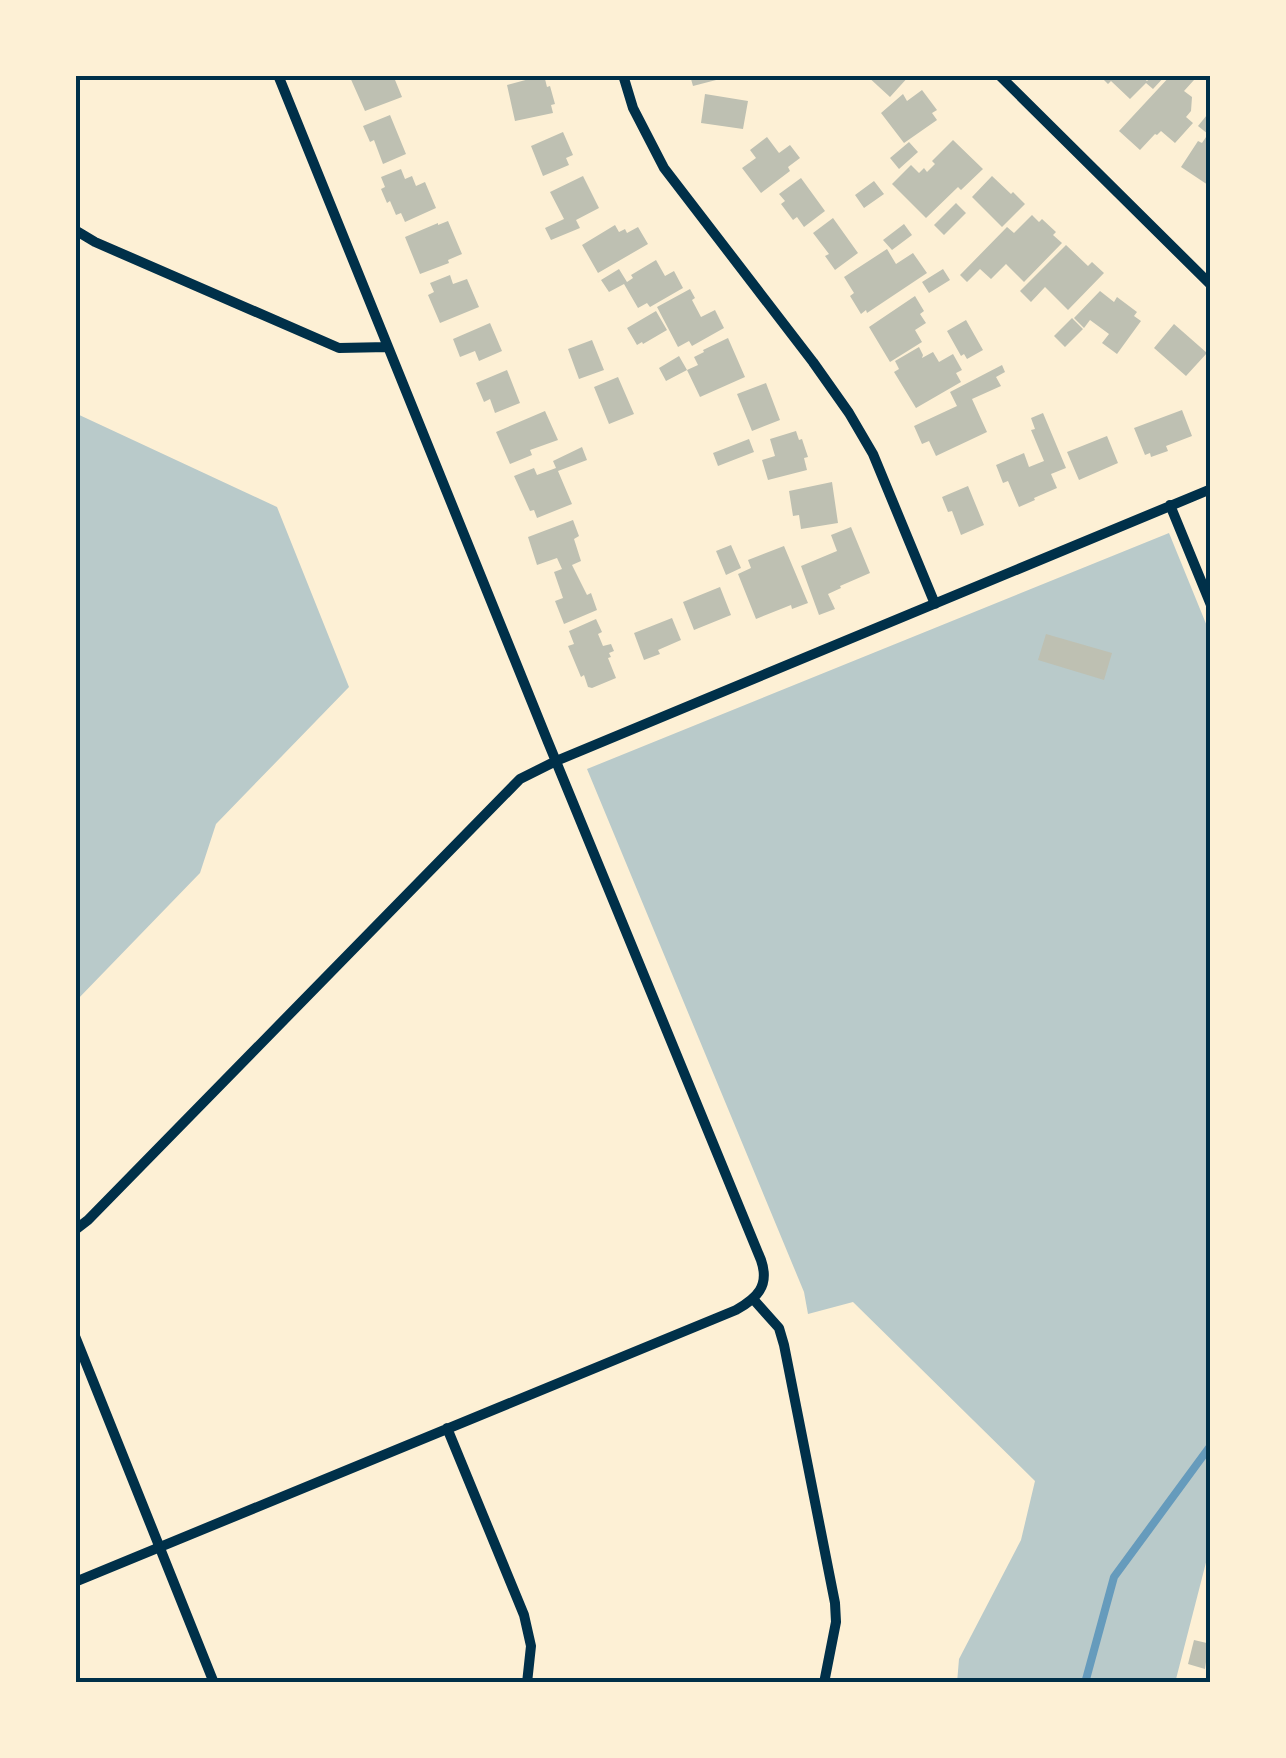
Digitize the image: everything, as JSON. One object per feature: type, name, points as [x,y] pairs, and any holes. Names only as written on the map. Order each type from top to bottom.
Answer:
[{"type":"street","points":[[75,1582],[736,1310],[754,1300],[764,1282],[761,1260],[278,75]]},
{"type":"street","points":[[623,75],[633,108],[664,168],[813,362],[857,426],[873,454],[936,604]]},
{"type":"street","points":[[998,75],[1211,284]]},
{"type":"street","points":[[75,230],[339,348],[388,347]]},
{"type":"street","points":[[75,1230],[520,779],[1211,488]]},
{"type":"street","points":[[1170,505],[1211,605]]},
{"type":"street","points":[[754,1300],[779,1328],[784,1346],[835,1603],[836,1622],[824,1683]]},
{"type":"street","points":[[75,1336],[214,1683]]},
{"type":"street","points":[[447,1428],[524,1615],[531,1646],[527,1683]]},
{"type":"shaded area","points":[[75,413],[277,507],[349,687],[216,824],[200,873],[75,1002]]},
{"type":"shaded area","points":[[1169,533],[1211,636],[1211,1543],[1175,1683],[957,1683],[959,1659],[1021,1540],[1035,1481],[853,1302],[808,1314],[804,1292],[587,769]]},
{"type":"building","points":[[349,75],[393,75],[402,97],[365,111]]},
{"type":"building","points":[[544,75],[555,104],[551,105],[553,113],[515,121],[507,85]]},
{"type":"building","points":[[684,75],[719,75],[720,79],[693,86]]},
{"type":"building","points":[[866,75],[910,75],[890,97]]},
{"type":"building","points":[[1099,75],[1140,75],[1147,81],[1153,75],[1166,75],[1153,89],[1146,83],[1130,99]]},
{"type":"building","points":[[1171,75],[1188,75],[1194,80],[1184,91],[1192,97],[1191,111],[1186,117],[1193,123],[1175,143],[1161,131],[1140,150],[1119,131]]},
{"type":"building","points":[[922,90],[937,110],[932,113],[937,120],[904,143],[881,113],[903,94],[907,101]]},
{"type":"building","points":[[705,94],[748,101],[743,129],[701,123]]},
{"type":"building","points":[[1211,110],[1211,187],[1181,167],[1198,141],[1202,143],[1208,134],[1198,126]]},
{"type":"building","points":[[390,115],[406,154],[383,164],[374,140],[370,142],[363,126]]},
{"type":"building","points":[[563,132],[573,155],[566,158],[569,165],[543,176],[531,146]]},
{"type":"building","points":[[767,137],[779,153],[790,145],[800,158],[761,193],[742,168],[756,158],[750,150]]},
{"type":"building","points":[[953,140],[983,169],[926,218],[892,184],[911,165],[919,173],[924,168],[927,172],[935,164],[932,161]]},
{"type":"building","points":[[909,142],[918,152],[899,169],[890,158]]},
{"type":"building","points":[[401,169],[405,179],[412,176],[416,186],[425,182],[436,208],[405,222],[401,213],[396,215],[390,201],[387,203],[381,189],[385,187],[381,177]]},
{"type":"building","points":[[583,176],[599,208],[576,220],[580,228],[551,240],[545,228],[564,219],[550,192]]},
{"type":"building","points":[[992,176],[1025,204],[1002,227],[972,197]]},
{"type":"building","points":[[801,178],[825,211],[804,227],[797,217],[793,220],[779,194]]},
{"type":"building","points":[[874,181],[884,194],[864,208],[855,195]]},
{"type":"building","points":[[956,203],[966,213],[944,235],[934,225]]},
{"type":"building","points":[[1032,215],[1056,232],[1053,235],[1062,243],[1024,282],[1006,264],[991,279],[980,269],[967,282],[960,275],[1007,227],[1014,233]]},
{"type":"building","points":[[833,218],[858,253],[835,270],[825,256],[829,254],[813,233]]},
{"type":"building","points":[[448,221],[462,254],[420,274],[405,237]]},
{"type":"building","points":[[904,224],[912,235],[892,250],[883,240]]},
{"type":"building","points":[[615,225],[619,232],[625,229],[627,233],[638,227],[648,244],[598,273],[582,245]]},
{"type":"building","points":[[1066,245],[1088,266],[1092,262],[1104,273],[1068,310],[1045,287],[1031,302],[1020,291]]},
{"type":"building","points":[[887,249],[896,264],[913,253],[927,273],[861,314],[844,277]]},
{"type":"building","points":[[656,260],[665,276],[674,271],[683,288],[650,307],[647,303],[638,308],[624,284],[609,292],[601,280],[619,269],[627,282],[633,278],[631,275]]},
{"type":"building","points":[[943,269],[950,280],[929,293],[922,282]]},
{"type":"building","points":[[450,275],[453,284],[467,279],[479,307],[440,323],[428,295],[434,292],[430,283]]},
{"type":"building","points":[[690,289],[701,317],[715,310],[724,328],[692,346],[689,341],[678,347],[657,307]]},
{"type":"building","points":[[1100,291],[1114,302],[1117,297],[1137,312],[1134,316],[1141,321],[1117,354],[1102,343],[1109,334],[1090,320],[1084,328],[1074,318]]},
{"type":"building","points":[[915,296],[926,323],[915,330],[922,342],[890,362],[869,327]]},
{"type":"building","points":[[656,311],[667,330],[637,345],[627,328]]},
{"type":"building","points":[[1072,318],[1083,329],[1065,347],[1054,336]]},
{"type":"building","points":[[966,320],[983,350],[967,359],[964,354],[961,356],[947,331]]},
{"type":"building","points":[[490,323],[502,351],[479,361],[475,351],[460,357],[453,339]]},
{"type":"building","points":[[1174,324],[1207,353],[1186,376],[1154,348]]},
{"type":"building","points":[[728,338],[745,377],[700,397],[687,370],[698,365],[694,357]]},
{"type":"building","points":[[592,340],[604,370],[579,379],[568,349]]},
{"type":"building","points":[[919,347],[922,358],[933,352],[939,362],[953,354],[962,370],[956,373],[961,382],[916,408],[894,372],[899,369],[895,361]]},
{"type":"building","points":[[679,356],[687,370],[666,381],[659,368]]},
{"type":"building","points":[[1002,365],[1005,372],[996,377],[1001,386],[972,399],[987,432],[936,456],[929,441],[922,444],[914,426],[957,406],[950,392]]},
{"type":"building","points":[[507,370],[520,403],[495,413],[490,399],[484,402],[476,383]]},
{"type":"building","points":[[618,377],[634,414],[609,424],[594,387]]},
{"type":"building","points":[[766,383],[780,420],[752,431],[737,394]]},
{"type":"building","points":[[1182,410],[1192,436],[1166,446],[1168,451],[1145,455],[1134,428]]},
{"type":"building","points":[[545,411],[558,440],[530,450],[532,455],[510,464],[496,432]]},
{"type":"building","points":[[1043,413],[1066,468],[1051,474],[1057,488],[1019,507],[996,465],[1024,453],[1029,467],[1044,461],[1031,430],[1035,429],[1031,418]]},
{"type":"building","points":[[796,431],[808,457],[804,458],[807,470],[768,480],[762,460],[775,456],[770,439]]},
{"type":"building","points":[[1107,436],[1118,463],[1079,480],[1067,452]]},
{"type":"building","points":[[749,439],[754,452],[718,466],[713,453]]},
{"type":"building","points":[[582,447],[587,460],[558,471],[572,504],[537,518],[514,476],[534,468],[537,475],[556,468],[553,461]]},
{"type":"building","points":[[832,482],[838,523],[801,529],[799,515],[793,516],[789,491]]},
{"type":"building","points":[[968,486],[984,525],[961,535],[942,497]]},
{"type":"building","points":[[573,520],[581,561],[572,565],[587,595],[591,593],[597,610],[564,624],[555,601],[563,598],[554,572],[562,569],[557,558],[537,565],[528,537]]},
{"type":"building","points":[[851,527],[870,573],[828,594],[835,609],[819,615],[801,566],[837,551],[831,535]]},
{"type":"building","points":[[731,545],[741,568],[726,575],[716,551]]},
{"type":"building","points":[[784,546],[808,603],[792,609],[791,605],[756,619],[738,574],[751,568],[748,560]]},
{"type":"building","points":[[720,587],[731,615],[694,630],[683,602]]},
{"type":"building","points":[[672,618],[681,640],[644,660],[634,633]]},
{"type":"building","points":[[596,619],[603,646],[611,644],[614,651],[608,658],[616,678],[592,688],[584,675],[581,677],[568,646],[574,644],[569,631]]},
{"type":"building","points":[[1046,634],[1112,653],[1104,680],[1038,660]]},
{"type":"building","points":[[1194,1640],[1211,1644],[1211,1663],[1206,1662],[1205,1669],[1188,1664]]},
{"type":"waterway","points":[[1085,1683],[1114,1577],[1211,1445]]}]
